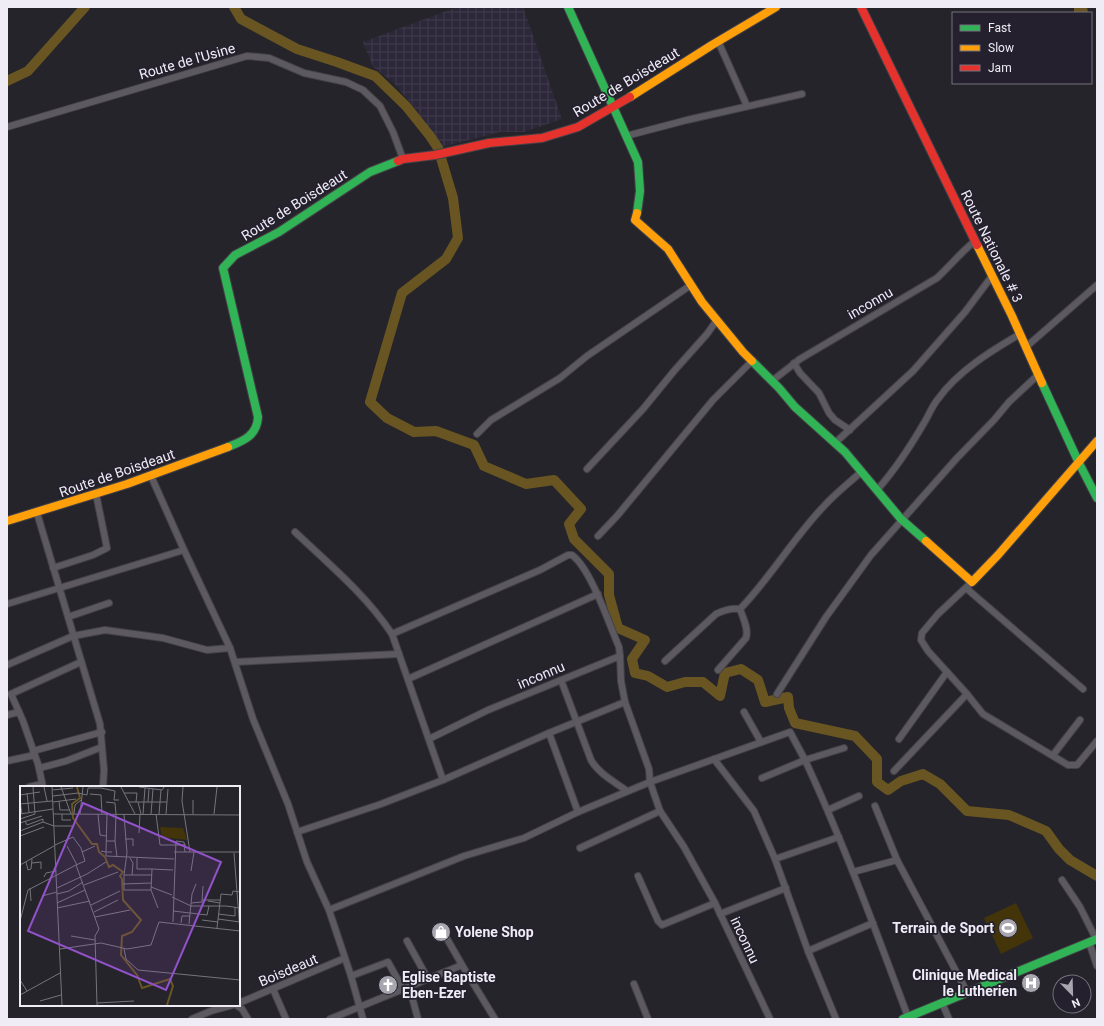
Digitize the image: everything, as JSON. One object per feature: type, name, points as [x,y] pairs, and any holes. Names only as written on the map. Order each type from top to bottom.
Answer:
[{"type":"street","points":[[568,7],[638,162],[641,179],[640,202],[635,220],[668,250],[678,263],[702,302],[752,361],[795,407],[845,452],[902,519],[969,585],[1083,689]]},
{"type":"street","name":"Route de Boisdeaut","points":[[7,521],[37,513],[150,476],[245,440],[255,433],[258,417],[254,396],[223,268],[235,255],[278,232],[370,172],[403,159],[435,155],[489,143],[542,138],[578,127],[646,88],[718,41],[776,7]]},
{"type":"street","name":"Route Nationale # 3","points":[[861,7],[1012,316],[1079,463],[1094,486],[1097,498]]},
{"type":"street","points":[[718,41],[747,106]]},
{"type":"street","name":"Route de l'Usine","points":[[7,127],[247,56],[269,58],[304,73],[346,82],[363,90],[380,106],[393,132],[403,159]]},
{"type":"street","points":[[626,136],[802,94]]},
{"type":"street","name":"inconnu","points":[[772,381],[794,363],[931,282],[951,265],[963,250],[975,241]]},
{"type":"street","points":[[835,443],[913,371],[965,312],[992,276]]},
{"type":"street","points":[[477,434],[491,420],[560,378],[587,356],[691,285]]},
{"type":"street","points":[[1026,347],[1097,285]]},
{"type":"street","points":[[587,469],[643,409],[707,334],[717,320]]},
{"type":"street","points":[[877,490],[902,460],[933,405],[946,389],[972,366],[998,347],[1020,334]]},
{"type":"street","points":[[598,536],[617,516],[713,400],[752,361]]},
{"type":"street","points":[[794,363],[800,373],[819,393],[829,413],[835,420],[850,430]]},
{"type":"street","points":[[777,694],[826,617],[871,554],[957,458],[994,420],[1008,402],[1039,374]]},
{"type":"street","points":[[1097,441],[998,555],[938,614],[922,633],[922,640],[925,646],[983,714],[1068,765],[1077,765],[1097,741]]},
{"type":"street","points":[[665,661],[716,614],[728,609],[740,609],[750,599],[797,537],[825,504],[861,472]]},
{"type":"street","points":[[150,476],[230,648],[253,719],[288,804],[307,862],[329,910],[351,976],[363,1019]]},
{"type":"street","points":[[53,568],[93,555],[107,548],[96,494]]},
{"type":"street","points":[[37,513],[102,732],[104,770],[103,786]]},
{"type":"street","points":[[295,532],[366,600],[379,615],[392,634],[424,726],[430,739],[443,780]]},
{"type":"street","points":[[7,604],[184,550]]},
{"type":"street","points":[[392,634],[540,570],[568,555],[572,555],[577,559],[598,594],[619,647],[621,681],[625,702],[649,769],[650,782]]},
{"type":"street","points":[[408,679],[598,594]]},
{"type":"street","points":[[68,617],[109,603]]},
{"type":"street","points":[[718,670],[748,634],[740,609]]},
{"type":"street","points":[[7,665],[73,636],[105,630],[163,638],[207,650],[230,648]]},
{"type":"street","points":[[235,662],[399,654]]},
{"type":"street","name":"inconnu","points":[[430,739],[488,710],[620,656]]},
{"type":"street","points":[[42,786],[40,768],[19,710],[11,694],[81,662]]},
{"type":"street","points":[[899,739],[947,672]]},
{"type":"street","points":[[561,680],[594,766],[627,791]]},
{"type":"street","points":[[894,771],[967,694]]},
{"type":"street","points":[[297,832],[381,804],[443,780],[549,733],[625,702]]},
{"type":"street","points":[[7,712],[19,710]]},
{"type":"street","points":[[7,715],[19,710]]},
{"type":"street","points":[[744,712],[761,742]]},
{"type":"street","points":[[1053,755],[1080,720]]},
{"type":"street","points":[[7,761],[102,732]]},
{"type":"street","points":[[329,910],[464,856],[524,838],[578,812],[650,782],[790,732],[805,760],[828,810],[873,923],[906,1018],[1094,940]]},
{"type":"street","points":[[549,733],[578,812]]},
{"type":"street","points":[[40,768],[66,761],[102,747]]},
{"type":"street","points":[[762,778],[805,760],[844,748]]},
{"type":"street","points":[[714,759],[754,811],[775,859],[808,951],[836,1019]]},
{"type":"street","name":"inconnu","points":[[650,782],[660,810],[684,847],[715,903],[770,1019]]},
{"type":"street","points":[[828,810],[859,796]]},
{"type":"street","points":[[875,806],[897,860],[967,992]]},
{"type":"street","points":[[580,848],[660,810]]},
{"type":"street","points":[[775,859],[838,837]]},
{"type":"street","points":[[853,872],[897,860]]},
{"type":"street","points":[[638,876],[658,922],[662,925],[715,903]]},
{"type":"street","points":[[1062,880],[1080,907],[1094,940],[1097,966]]},
{"type":"street","points":[[720,914],[786,888]]},
{"type":"street","points":[[808,951],[873,923]]},
{"type":"street","points":[[446,937],[495,1019]]},
{"type":"street","points":[[407,941],[428,979]]},
{"type":"street","name":"Boisdeaut","points":[[240,1003],[345,958]]},
{"type":"street","points":[[351,976],[388,962],[403,989]]},
{"type":"street","points":[[330,1019],[462,965]]},
{"type":"street","points":[[634,984],[648,1019]]},
{"type":"street","points":[[409,986],[418,1019]]},
{"type":"street","points":[[273,989],[286,1019]]},
{"type":"street","points":[[942,1003],[949,1019]]},
{"type":"street","points":[[192,1019],[210,1008],[227,1006]]},
{"type":"street","points":[[237,1006],[242,1009],[248,1019]]},
{"type":"shaded area","points":[[457,7],[523,7],[562,119],[524,132],[500,132],[442,147],[416,110],[394,83],[373,67],[363,42]]},
{"type":"shaded area","points":[[1074,7],[1087,7],[1088,12],[1074,12]]},
{"type":"shaded area","name":"Terrain de Sport","points":[[1016,903],[1033,938],[1001,954],[984,918]]},
{"type":"waterway","points":[[7,81],[28,71],[85,7]]},
{"type":"waterway","points":[[234,7],[241,19],[297,49],[375,76],[406,106],[438,148],[453,198],[458,238],[446,259],[402,293],[370,402],[387,418],[414,432],[436,431],[474,445],[484,466],[526,484],[554,480],[581,509],[569,524],[574,539],[609,574],[609,595],[618,628],[645,640],[632,659],[635,673],[648,676],[667,687],[685,682],[703,682],[720,696],[725,673],[741,669],[758,680],[765,702],[788,697],[789,708],[795,723],[855,736],[877,759],[877,782],[888,790],[901,781],[923,774],[940,784],[967,811],[1009,815],[1046,831],[1059,849],[1070,860],[1097,876]]},
{"type":"traffic: fast","points":[[568,7],[638,162],[640,191],[637,213]]},
{"type":"traffic: fast","points":[[228,447],[248,437],[255,429],[258,417],[223,268],[235,255],[279,232],[370,172],[398,161]]},
{"type":"traffic: fast","points":[[752,361],[779,388],[795,407],[845,452],[901,519],[926,541]]},
{"type":"traffic: fast","points":[[1042,383],[1097,498]]},
{"type":"traffic: fast","points":[[903,1019],[1097,939]]},
{"type":"traffic: slow","points":[[630,97],[712,45],[776,7]]},
{"type":"traffic: slow","points":[[637,213],[635,220],[668,249],[702,302],[752,361]]},
{"type":"traffic: slow","points":[[977,245],[1012,316],[1042,383]]},
{"type":"traffic: slow","points":[[926,541],[972,582],[998,555],[1097,441]]},
{"type":"traffic: slow","points":[[7,521],[127,484],[228,447]]},
{"type":"traffic: jam","points":[[861,7],[977,245]]},
{"type":"traffic: jam","points":[[398,161],[435,155],[489,143],[542,138],[578,127],[630,97]]},
{"type":"place","name":"Terrain de Sport","points":[[1008,928]]},
{"type":"place","name":"Yolene Shop","points":[[441,932]]},
{"type":"place","name":"Clinique Medical le Lutherien","points":[[1031,983]]},
{"type":"place","name":"Eglise Baptiste Eben-Ezer","points":[[388,985]]}]
